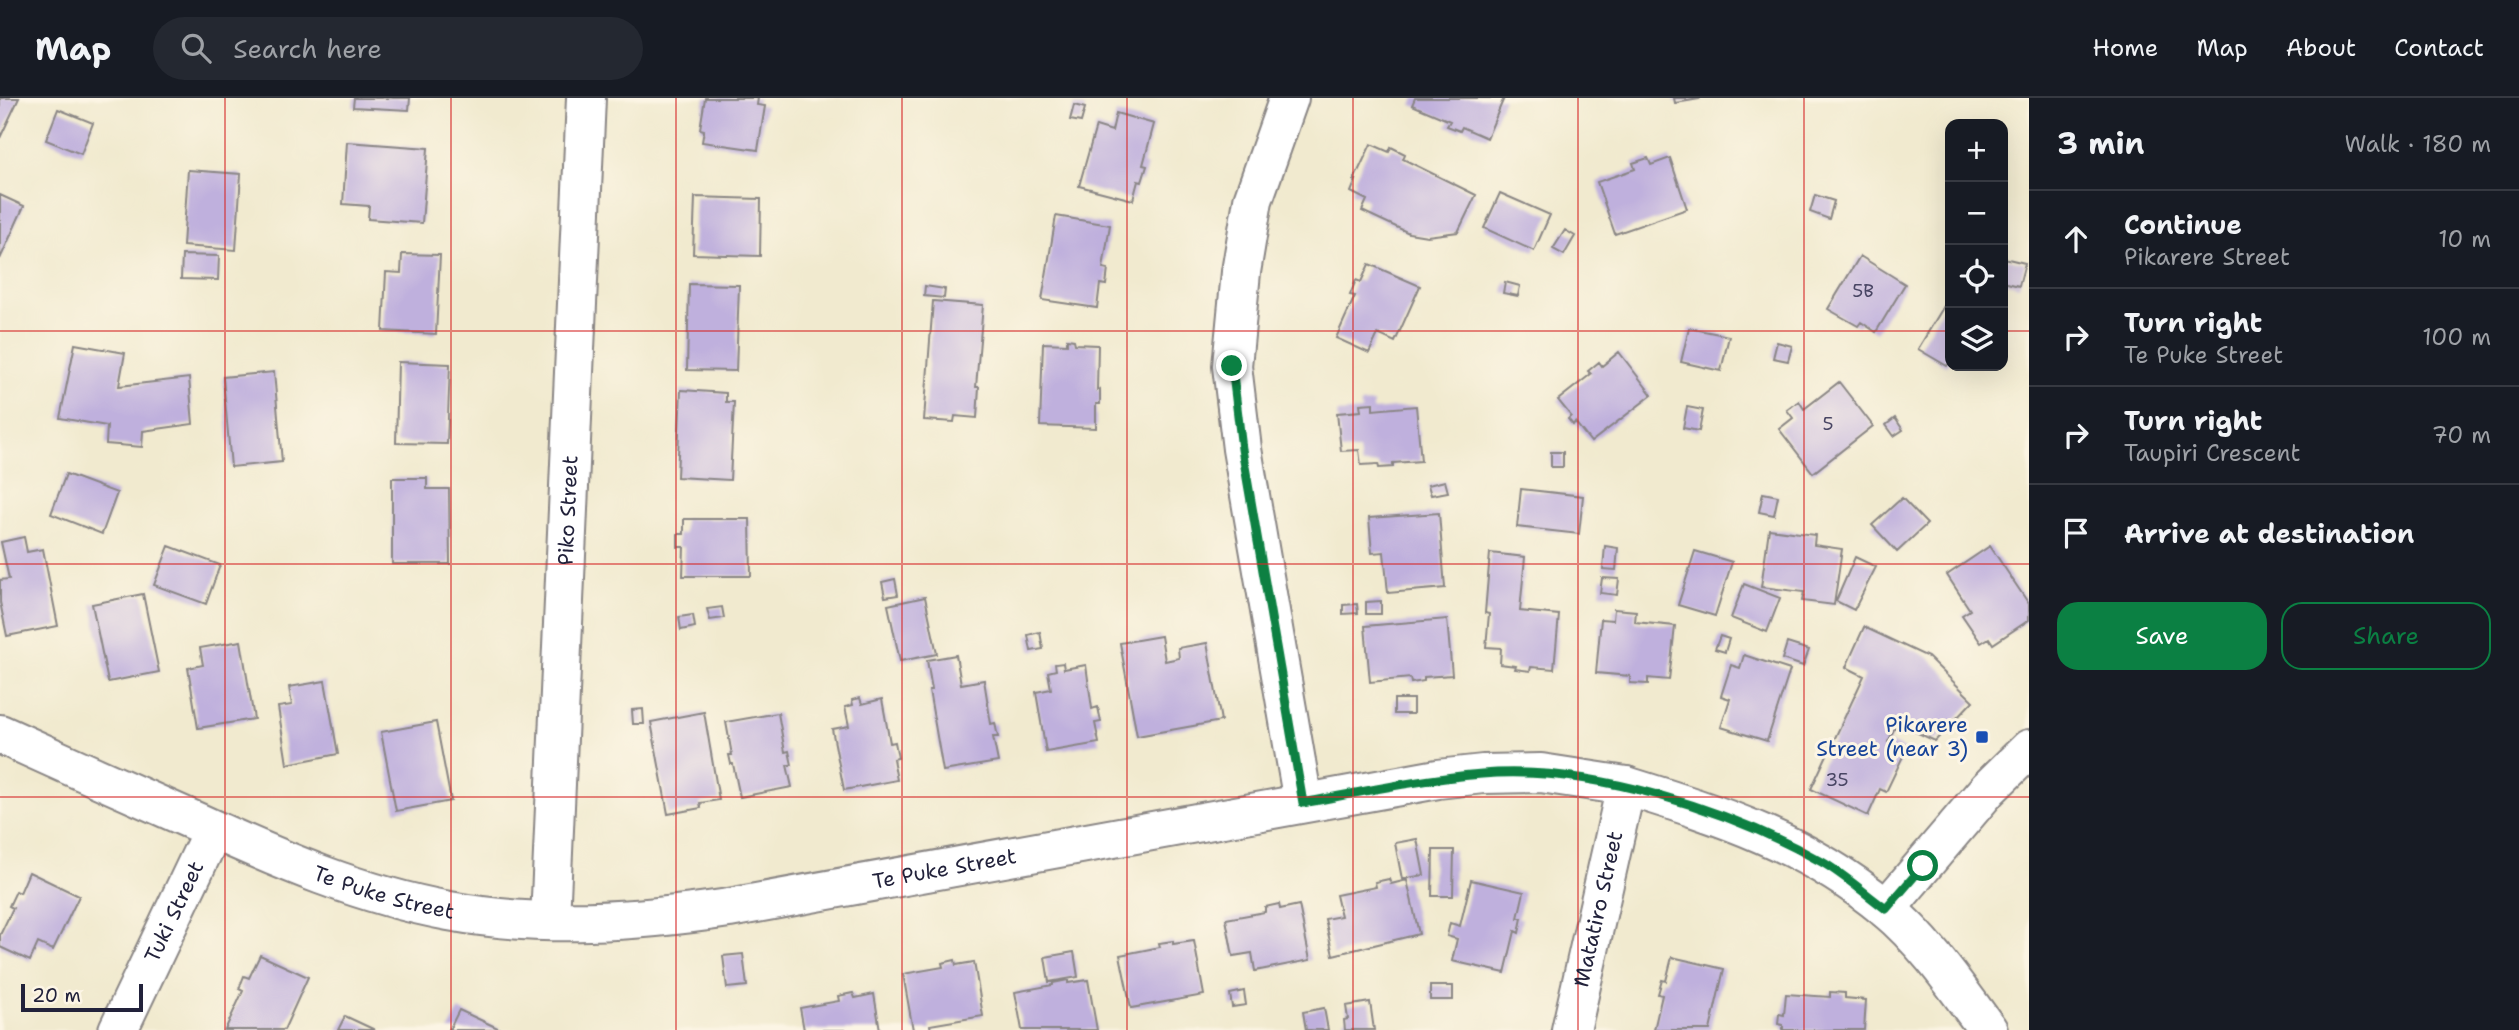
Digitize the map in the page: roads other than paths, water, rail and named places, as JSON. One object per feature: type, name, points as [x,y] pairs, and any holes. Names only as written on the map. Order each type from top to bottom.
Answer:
[{"type":"street","name":"Piko Street","points":[[550,921],[586,98]]},
{"type":"street","points":[[1289,98],[1253,200],[1241,272],[1232,366],[1242,449],[1303,803]]},
{"type":"street","name":"Te Puke Street","points":[[0,734],[331,880],[399,901],[451,912],[550,921],[644,919],[729,908],[1303,803],[1483,774],[1541,773],[1626,786],[1706,811],[1766,833],[1824,864],[1886,909],[1944,969],[1989,1030]]},
{"type":"street","points":[[1886,909],[1988,789],[2029,749]]},
{"type":"street","name":"Matatiro Street","points":[[1571,1030],[1626,786]]},
{"type":"street","name":"Tuki Street","points":[[118,1030],[213,830]]},
{"type":"place","name":"Pikarere Street (near 3)","points":[[1982,737]]}]
